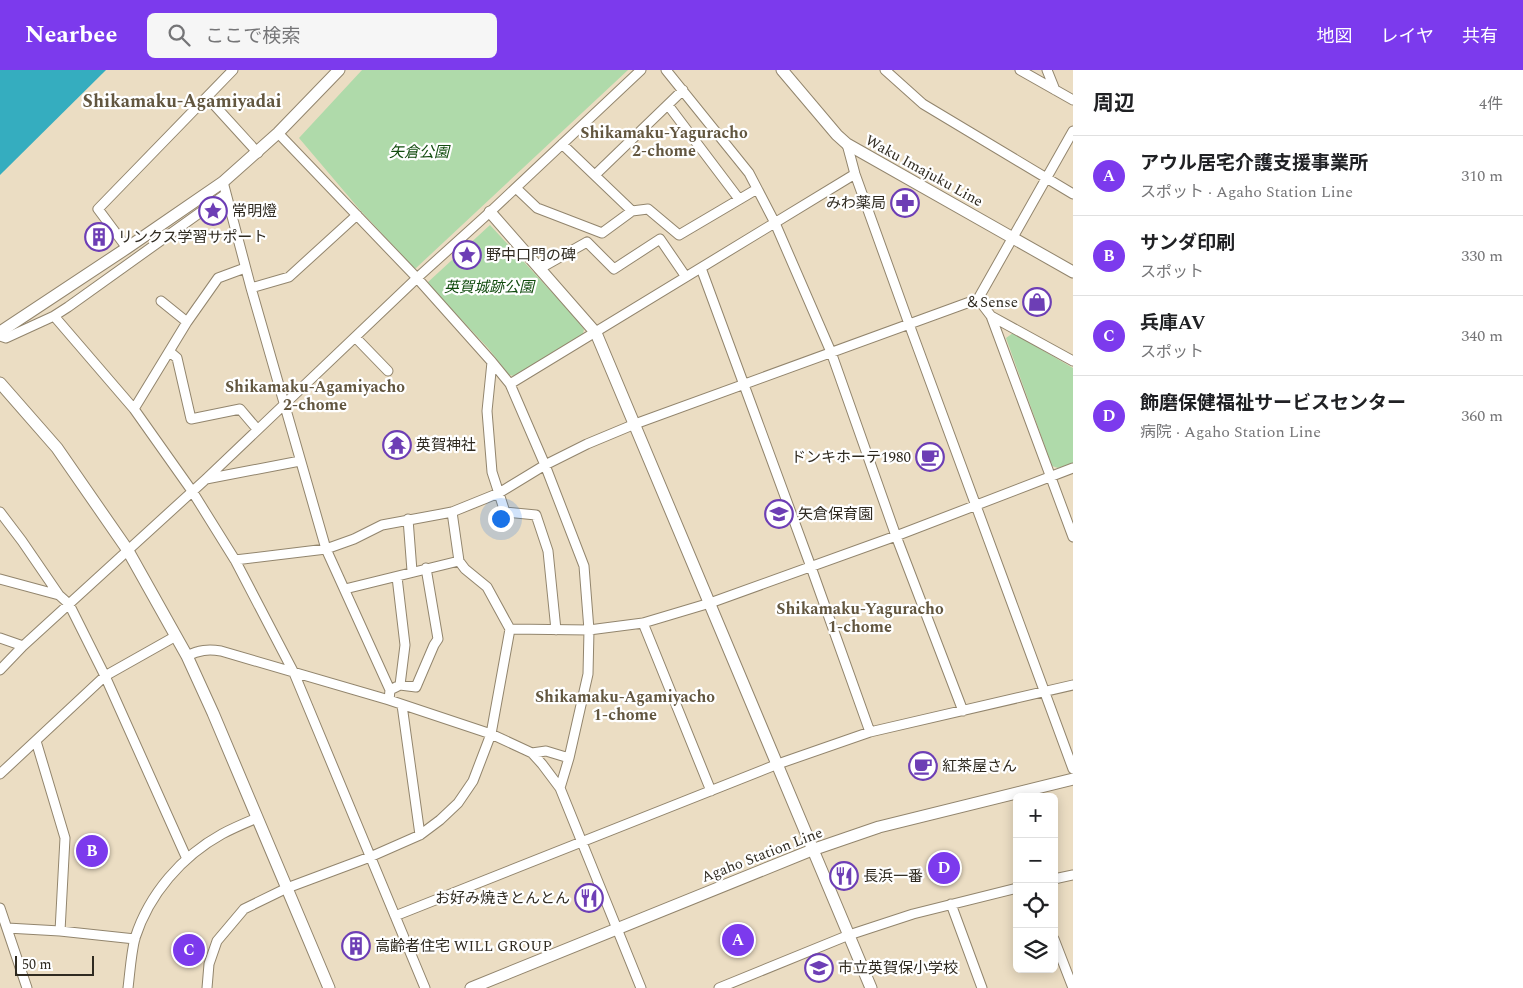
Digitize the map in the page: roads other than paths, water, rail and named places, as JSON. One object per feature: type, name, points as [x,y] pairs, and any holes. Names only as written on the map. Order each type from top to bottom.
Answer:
[{"type":"street","points":[[127,248],[98,209],[233,70]]},
{"type":"street","points":[[0,332],[127,248],[222,182],[258,153],[339,70]]},
{"type":"street","points":[[0,670],[23,646],[206,479],[417,278],[516,188],[640,70]]},
{"type":"street","points":[[666,70],[749,173],[775,223],[831,352],[896,536],[963,711]]},
{"type":"street","name":"Waku Imajuku Line","points":[[782,70],[847,144],[1073,272]]},
{"type":"street","points":[[885,70],[923,104],[1045,179],[1073,194]]},
{"type":"street","points":[[1020,70],[1073,100]]},
{"type":"street","points":[[1047,70],[1055,90]]},
{"type":"street","points":[[595,175],[682,90]]},
{"type":"street","points":[[207,97],[258,153]]},
{"type":"street","points":[[668,104],[739,199]]},
{"type":"street","points":[[235,560],[326,549],[354,539],[382,525],[452,512],[499,494],[545,465],[587,444],[635,424],[978,299],[1073,132]]},
{"type":"street","points":[[278,133],[417,278],[510,384],[545,465],[584,566],[589,630],[588,674],[569,758],[560,788]]},
{"type":"street","points":[[562,144],[632,210]]},
{"type":"street","points":[[847,144],[855,174],[909,324],[1073,769]]},
{"type":"street","points":[[510,384],[855,174]]},
{"type":"street","points":[[222,182],[326,549],[390,690],[389,700]]},
{"type":"street","points":[[516,188],[536,208],[602,233],[632,210],[648,209],[679,235],[757,189]]},
{"type":"street","points":[[0,336],[6,338],[54,316],[226,194]]},
{"type":"street","points":[[490,212],[596,333],[871,988]]},
{"type":"street","points":[[251,288],[289,277],[356,215]]},
{"type":"street","points":[[540,269],[587,242],[614,269],[660,239],[686,277]]},
{"type":"street","points":[[134,409],[188,322],[218,278],[245,268]]},
{"type":"street","points":[[701,268],[870,732]]},
{"type":"street","points":[[978,299],[991,316],[1073,537]]},
{"type":"street","points":[[161,301],[188,322]]},
{"type":"street","points":[[54,316],[134,409],[192,491],[235,560],[294,673],[425,988]]},
{"type":"street","points":[[991,316],[1073,361]]},
{"type":"street","points":[[356,337],[388,371]]},
{"type":"street","points":[[170,352],[177,358],[190,419],[240,410],[257,429]]},
{"type":"street","points":[[492,362],[487,411],[492,472],[505,512],[536,515],[548,551],[556,630]]},
{"type":"street","points":[[0,383],[57,448],[127,550],[187,656],[329,988]]},
{"type":"street","points":[[206,479],[300,461]]},
{"type":"street","points":[[510,629],[589,630],[644,623],[710,603],[811,567],[1073,468]]},
{"type":"street","points":[[0,512],[59,596],[69,604],[105,676],[187,859]]},
{"type":"street","points":[[207,988],[209,964],[217,941],[244,909],[287,888],[370,857],[420,835],[458,804],[473,781],[491,734],[510,629],[487,588],[465,569],[459,561],[452,512]]},
{"type":"street","points":[[408,519],[412,572]]},
{"type":"street","points":[[345,589],[459,561]]},
{"type":"street","points":[[390,690],[400,685],[416,687],[438,639],[426,568]]},
{"type":"street","points":[[397,577],[405,645],[400,685]]},
{"type":"street","points":[[0,579],[59,596]]},
{"type":"street","points":[[644,623],[711,791]]},
{"type":"street","points":[[0,774],[105,676],[176,636]]},
{"type":"street","points":[[0,638],[23,646]]},
{"type":"street","points":[[187,656],[197,651],[209,649],[221,651],[389,700],[491,734],[532,753],[560,788],[641,988]]},
{"type":"street","points":[[394,916],[778,764],[870,732],[1073,685]]},
{"type":"street","points":[[402,705],[420,835]]},
{"type":"street","points":[[36,741],[65,838],[60,931]]},
{"type":"street","points":[[532,753],[546,751],[569,758]]},
{"type":"street","name":"Agaho Station Line","points":[[471,988],[812,850],[879,827],[1073,779]]},
{"type":"street","points":[[128,988],[135,939],[157,893],[187,859],[221,835],[257,818]]},
{"type":"street","points":[[1058,878],[1073,875]]},
{"type":"street","points":[[718,988],[849,935],[913,914],[1013,889]]},
{"type":"street","points":[[951,904],[982,988]]},
{"type":"street","points":[[0,908],[26,988]]},
{"type":"street","points":[[7,928],[60,931],[135,939]]},
{"type":"street","points":[[1058,949],[1073,988]]},
{"type":"water","points":[[0,70],[106,70],[0,175]]},
{"type":"place","name":"みわ薬局","points":[[905,203]]},
{"type":"place","name":"常明燈","points":[[213,211]]},
{"type":"place","name":"リンクス学習サポート","points":[[99,237]]},
{"type":"place","name":"野中口門の碑","points":[[467,255]]},
{"type":"place","name":"＆Sense","points":[[1037,302]]},
{"type":"place","name":"英賀神社","points":[[397,445]]},
{"type":"place","name":"ドンキホーテ1980","points":[[930,457]]},
{"type":"place","name":"矢倉保育園","points":[[779,514]]},
{"type":"place","name":"紅茶屋さん","points":[[923,766]]},
{"type":"place","name":"サンダ印刷","points":[[92,851]]},
{"type":"place","name":"飾磨保健福祉サービスセンター","points":[[944,868]]},
{"type":"place","name":"長浜一番","points":[[844,876]]},
{"type":"place","name":"お好み焼きとんとん","points":[[589,898]]},
{"type":"place","name":"アウル居宅介護支援事業所","points":[[738,940]]},
{"type":"place","name":"高齢者住宅 WILL GROUP","points":[[356,946]]},
{"type":"place","name":"兵庫AV","points":[[189,950]]},
{"type":"place","name":"市立英賀保小学校","points":[[819,968]]},
{"type":"district","name":"Shikamaku-Agamiyadai","points":[[182,101]]},
{"type":"district","name":"Shikamaku-Yaguracho 2-chome","points":[[664,142]]},
{"type":"district","name":"Shikamaku-Agamiyacho 2-chome","points":[[315,396]]},
{"type":"district","name":"Shikamaku-Yaguracho 1-chome","points":[[860,618]]},
{"type":"district","name":"Shikamaku-Agamiyacho 1-chome","points":[[625,706]]},
{"type":"park label","name":"矢倉公園","points":[[419,152]]},
{"type":"park label","name":"英賀城跡公園","points":[[489,287]]}]
